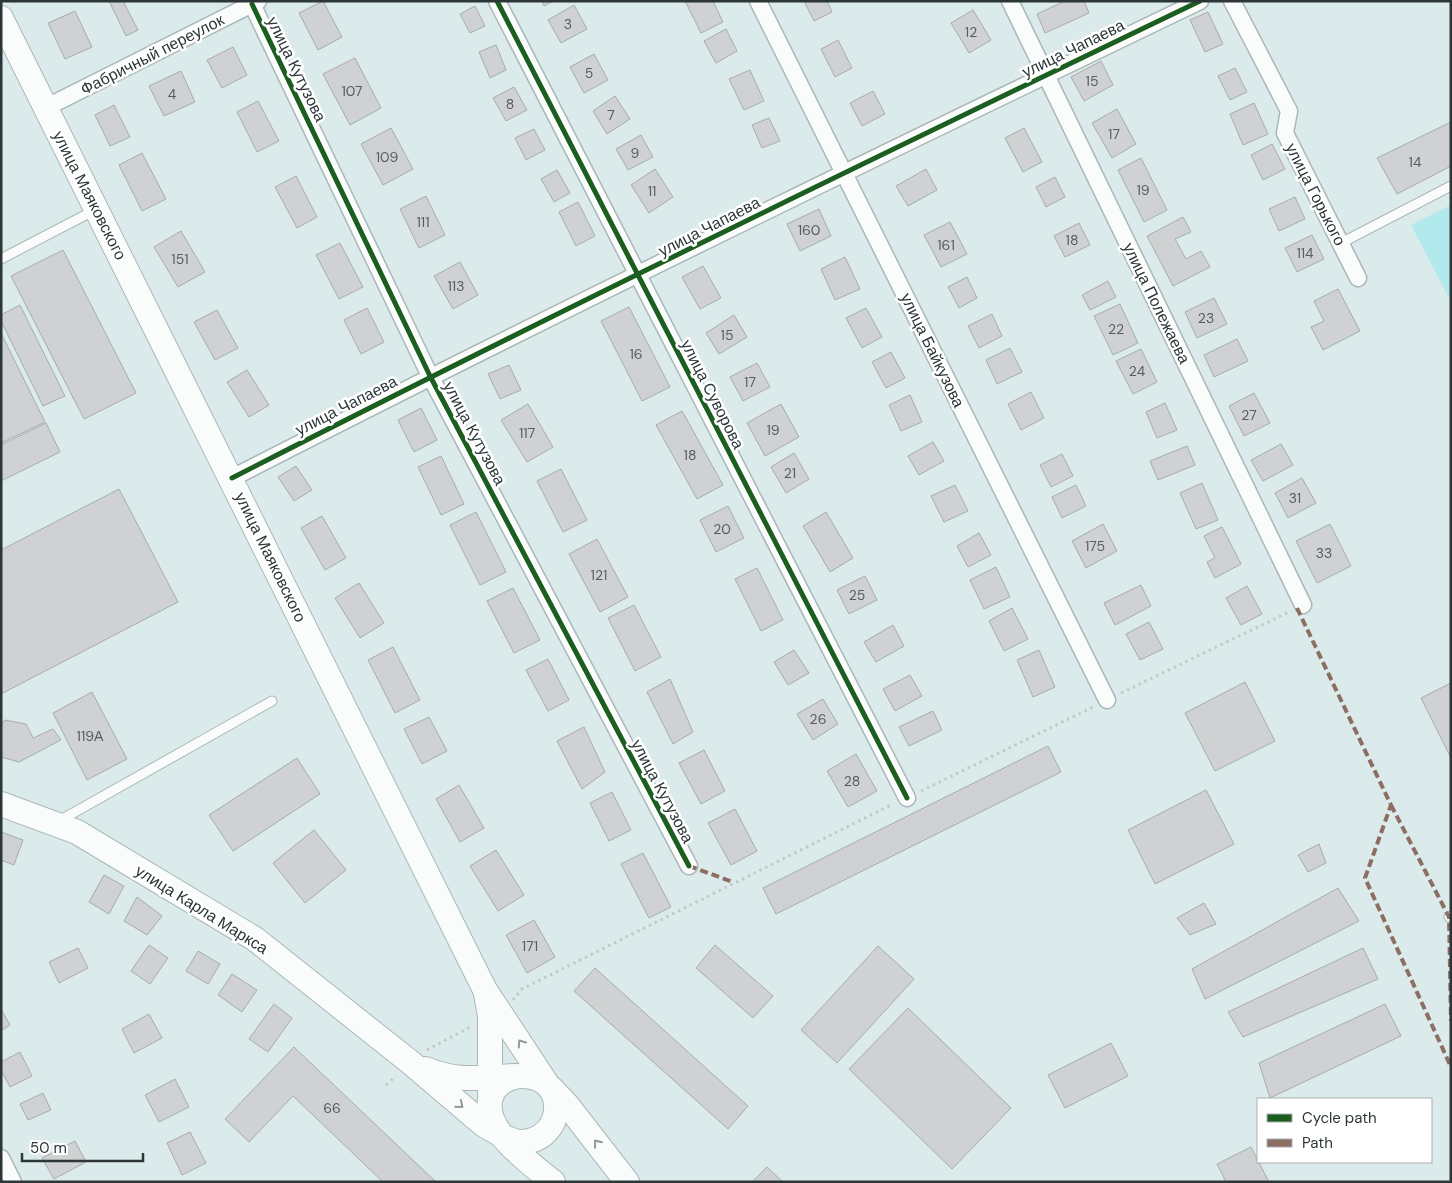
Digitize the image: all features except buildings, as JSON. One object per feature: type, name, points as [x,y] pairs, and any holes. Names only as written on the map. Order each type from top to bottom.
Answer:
[{"type":"main road","name":"улица Маяковского","points":[[1,18],[232,478],[485,990],[550,1086]]},
{"type":"main road","name":"улица Карла Маркса","points":[[1,804],[77,832],[255,939],[446,1077],[467,1080],[490,1088]]},
{"type":"main road","name":"улица Маяковского","points":[[485,990],[490,1016],[490,1088]]},
{"type":"main road","name":"улица Карла Маркса","points":[[418,1057],[484,1126],[500,1135],[543,1179]]},
{"type":"main road","points":[[550,1086],[557,1103],[556,1115],[552,1126],[544,1133],[521,1142],[500,1135],[489,1108],[490,1088],[496,1087],[517,1076],[532,1076],[550,1086],[568,1106],[627,1182]]},
{"type":"street","name":"улица Суворова","points":[[497,1],[906,798]]},
{"type":"street","name":"улица Байкузова","points":[[758,1],[1107,700]]},
{"type":"street","name":"улица Полежаева","points":[[1010,1],[1303,605]]},
{"type":"street","name":"улица Чапаева","points":[[232,478],[430,376],[845,172],[1200,1]]},
{"type":"street","name":"улица Горького","points":[[1232,1],[1289,110],[1285,133],[1358,278]]},
{"type":"street","name":"Фабричный переулок","points":[[47,107],[255,3]]},
{"type":"street","name":"улица Кутузова","points":[[255,3],[430,376],[688,866]]},
{"type":"street","points":[[1,1158],[13,1182]]},
{"type":"lane","points":[[1341,244],[1451,186]]},
{"type":"lane","points":[[1,259],[97,208]]},
{"type":"lane","points":[[54,824],[272,701]]},
{"type":"path","points":[[418,1057],[473,1025]]},
{"type":"shaded area","points":[[1451,205],[1451,297],[1449,298],[1411,225]]},
{"type":"marked path","points":[[1297,608],[1391,805],[1365,878],[1451,1067]]},
{"type":"marked path","points":[[1391,805],[1449,917],[1451,1021]]},
{"type":"marked path","points":[[689,866],[733,882]]},
{"type":"cycle path","points":[[497,1],[907,798]]},
{"type":"cycle path","points":[[232,478],[714,236],[1200,1]]},
{"type":"cycle path","points":[[252,4],[430,376],[689,866]]}]
